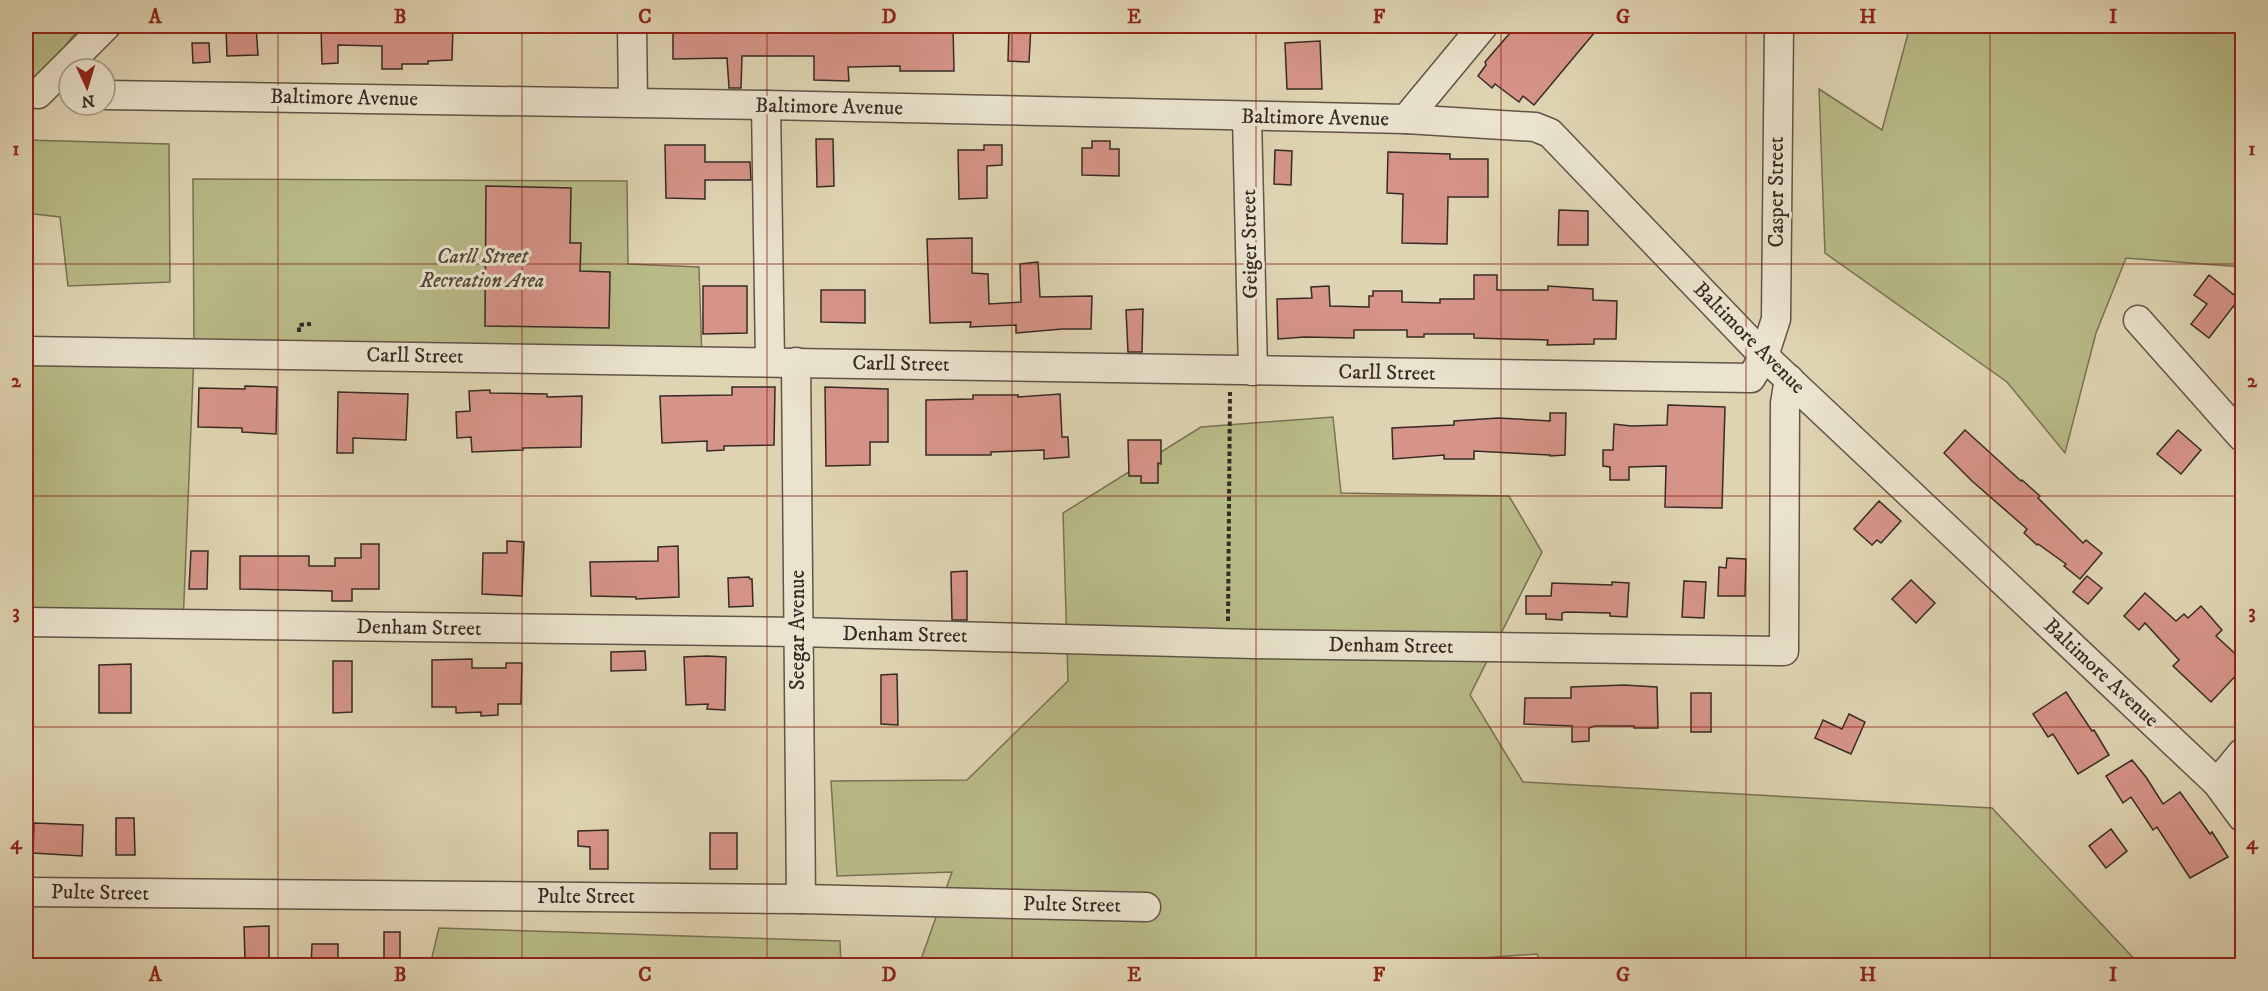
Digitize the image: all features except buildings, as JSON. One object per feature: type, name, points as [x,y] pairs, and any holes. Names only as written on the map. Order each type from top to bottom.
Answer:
[{"type":"street","points":[[32,94],[106,26]]},
{"type":"street","points":[[632,26],[633,102]]},
{"type":"street","points":[[1406,119],[1483,26]]},
{"type":"street","name":"Casper Street","points":[[1764,356],[1776,320],[1779,26]]},
{"type":"street","points":[[32,94],[57,95]]},
{"type":"street","name":"Baltimore Avenue","points":[[117,95],[633,102],[1406,119],[1535,127],[1550,133],[1764,356],[2217,783],[2242,817]]},
{"type":"street","name":"Seegar Avenue","points":[[766,105],[798,632],[801,898]]},
{"type":"street","name":"Geiger Street","points":[[1242,370],[1247,117]]},
{"type":"street","points":[[2138,320],[2242,437]]},
{"type":"street","name":"Carll Street","points":[[26,351],[1751,378],[1764,356]]},
{"type":"street","name":"Denham Street","points":[[26,622],[798,632],[1228,643],[1784,651],[1785,403],[1789,379]]},
{"type":"street","points":[[2217,783],[2242,753]]},
{"type":"street","name":"Pulte Street","points":[[26,892],[801,898],[1146,907]]},
{"type":"path","points":[[299,338],[298,325],[311,324]]},
{"type":"path","points":[[1228,643],[1242,370]]},
{"type":"green space","points":[[26,26],[81,26],[26,96]]},
{"type":"green space","points":[[1910,26],[2242,26],[2242,267],[2126,258],[2096,333],[2065,453],[2007,382],[1825,253],[1819,89],[1882,130]]},
{"type":"green space","points":[[26,140],[169,144],[170,282],[68,286],[60,217],[26,213]]},
{"type":"green space","name":"Carll Street Recreation Area","points":[[193,179],[627,181],[628,264],[699,267],[702,361],[194,353]]},
{"type":"green space","points":[[26,351],[194,353],[183,625],[26,622]]},
{"type":"green space","points":[[1333,417],[1341,493],[1509,496],[1542,552],[1470,695],[1523,782],[1992,808],[2140,965],[1542,966],[1537,954],[1453,960],[1448,966],[919,965],[952,872],[837,876],[831,781],[967,780],[1068,681],[1063,513],[1201,427]]},
{"type":"green space","points":[[439,928],[840,941],[841,965],[430,965]]}]
